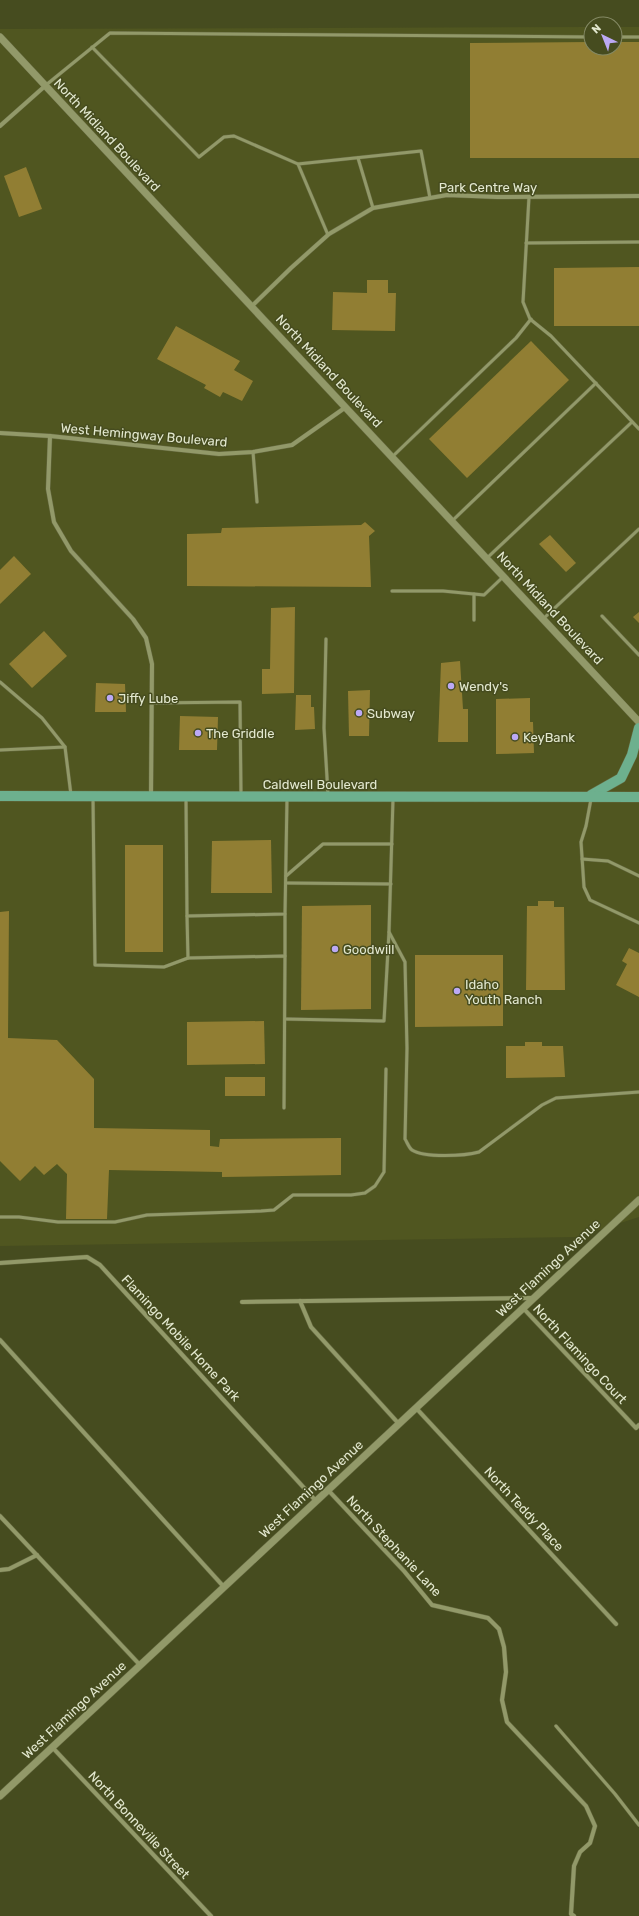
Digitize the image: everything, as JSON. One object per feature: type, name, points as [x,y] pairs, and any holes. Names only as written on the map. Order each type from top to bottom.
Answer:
[{"type":"main road","points":[[591,796],[621,778],[632,755],[639,728]]},
{"type":"main road","name":"Caldwell Boulevard","points":[[0,796],[328,798],[639,797]]},
{"type":"street","name":"North Midland Boulevard","points":[[0,37],[639,722]]},
{"type":"street","points":[[0,126],[45,86]]},
{"type":"street","name":"Park Centre Way","points":[[252,306],[328,235],[373,208],[447,195],[529,197],[639,196]]},
{"type":"street","name":"West Hemingway Boulevard","points":[[0,433],[50,436],[219,454],[253,452],[292,445],[346,407]]},
{"type":"street","points":[[50,436],[48,489],[54,522],[71,551],[133,619],[146,638],[152,664],[151,797]]},
{"type":"street","name":"West Flamingo Avenue","points":[[0,1796],[639,1200]]},
{"type":"street","name":"Flamingo Mobile Home Park","points":[[0,1263],[87,1256],[100,1265],[316,1501]]},
{"type":"street","points":[[242,1302],[534,1298]]},
{"type":"street","points":[[300,1301],[311,1327],[399,1424]]},
{"type":"street","name":"North Flamingo Court","points":[[523,1308],[636,1428],[639,1425]]},
{"type":"street","points":[[0,1340],[224,1587]]},
{"type":"street","name":"North Teddy Place","points":[[416,1408],[616,1624]]},
{"type":"street","name":"North Stephanie Lane","points":[[328,1490],[404,1571],[432,1605],[488,1618],[499,1630],[504,1648],[506,1666],[502,1700],[507,1722],[586,1806],[595,1826],[590,1843],[580,1852],[574,1866],[571,1914],[574,1916]]},
{"type":"street","points":[[0,1516],[140,1665]]},
{"type":"street","points":[[0,1570],[9,1569],[37,1556]]},
{"type":"street","name":"North Bonneville Street","points":[[52,1747],[211,1916]]},
{"type":"lane","points":[[45,86],[110,33],[583,37]]},
{"type":"lane","points":[[623,37],[639,37]]},
{"type":"lane","points":[[92,47],[199,157],[224,137],[234,136],[298,164],[421,151],[430,198]]},
{"type":"lane","points":[[358,158],[373,208]]},
{"type":"lane","points":[[298,164],[328,235]]},
{"type":"lane","points":[[529,197],[523,302],[531,320],[551,336],[639,429]]},
{"type":"lane","points":[[526,243],[639,242]]},
{"type":"lane","points":[[392,457],[516,338],[531,320]]},
{"type":"lane","points":[[452,521],[596,383]]},
{"type":"lane","points":[[487,558],[632,422]]},
{"type":"lane","points":[[253,452],[257,502]]},
{"type":"lane","points":[[543,619],[639,529]]},
{"type":"lane","points":[[392,591],[484,595],[504,576]]},
{"type":"lane","points":[[474,594],[474,620]]},
{"type":"lane","points":[[602,616],[639,655]]},
{"type":"lane","points":[[326,639],[324,728],[328,798]]},
{"type":"lane","points":[[0,682],[42,718],[65,747],[71,796]]},
{"type":"lane","points":[[152,703],[240,702],[242,797]]},
{"type":"lane","points":[[0,750],[65,747]]},
{"type":"lane","points":[[591,796],[586,826],[581,842],[584,886],[590,900],[639,923]]},
{"type":"lane","points":[[93,797],[95,965],[164,967],[188,958],[285,956]]},
{"type":"lane","points":[[186,797],[188,958]]},
{"type":"lane","points":[[284,1108],[287,797]]},
{"type":"lane","points":[[285,1019],[384,1021],[391,884],[393,797]]},
{"type":"lane","points":[[286,876],[324,844],[392,844]]},
{"type":"lane","points":[[582,859],[608,861],[639,876]]},
{"type":"lane","points":[[286,883],[391,884]]},
{"type":"lane","points":[[188,916],[285,914]]},
{"type":"lane","points":[[389,932],[405,962],[407,1048],[405,1139],[412,1150],[425,1154],[470,1154],[479,1152],[542,1105],[556,1098],[639,1092]]},
{"type":"lane","points":[[0,1217],[19,1217],[58,1222],[115,1222],[147,1215],[274,1210],[293,1195],[351,1195],[365,1193],[375,1186],[384,1172],[386,1069]]},
{"type":"lane","points":[[556,1726],[615,1794],[639,1825]]},
{"type":"shaded area","points":[[583,27],[583,56],[623,56],[623,27],[639,27],[639,1217],[577,1237],[0,1246],[0,29]]},
{"type":"building","points":[[583,42],[583,56],[623,56],[623,42],[639,42],[639,158],[470,158],[470,43]]},
{"type":"building","points":[[26,167],[42,209],[19,217],[4,176]]},
{"type":"building","points":[[639,267],[639,326],[554,326],[554,268]]},
{"type":"building","points":[[367,280],[388,280],[388,293],[396,293],[395,331],[332,330],[333,292],[367,293]]},
{"type":"building","points":[[176,326],[240,361],[234,370],[253,381],[242,401],[223,392],[220,397],[204,388],[206,385],[157,359]]},
{"type":"building","points":[[531,341],[569,380],[467,478],[429,439]]},
{"type":"building","points":[[365,522],[375,531],[369,536],[371,587],[187,586],[187,534],[221,533],[222,528],[361,525]]},
{"type":"building","points":[[550,535],[576,563],[566,572],[539,544]]},
{"type":"building","points":[[14,556],[31,574],[0,604],[0,570]]},
{"type":"building","points":[[295,607],[294,693],[262,694],[262,669],[270,669],[271,608]]},
{"type":"building","points":[[639,612],[639,623],[633,617]]},
{"type":"building","points":[[44,631],[67,656],[32,688],[9,664]]},
{"type":"building","name":"Wendy's","points":[[460,661],[463,709],[468,709],[468,742],[438,742],[441,663]]},
{"type":"building","name":"Jiffy Lube","points":[[96,683],[125,684],[126,712],[95,712]]},
{"type":"building","name":"Subway","points":[[370,690],[369,736],[349,736],[348,691]]},
{"type":"building","points":[[296,695],[311,695],[311,707],[314,707],[315,729],[295,730]]},
{"type":"building","name":"KeyBank","points":[[530,698],[530,722],[533,722],[534,753],[496,754],[496,699]]},
{"type":"building","name":"The Griddle","points":[[180,716],[218,717],[217,750],[179,750]]},
{"type":"building","points":[[271,840],[272,893],[211,893],[212,841]]},
{"type":"building","points":[[125,845],[163,845],[163,952],[125,952]]},
{"type":"building","points":[[538,901],[554,901],[554,907],[564,907],[565,990],[526,990],[527,906],[538,906]]},
{"type":"building","points":[[371,905],[371,1009],[301,1010],[302,906]]},
{"type":"building","points":[[9,911],[8,1038],[57,1040],[94,1079],[94,1128],[210,1130],[210,1146],[219,1147],[220,1139],[341,1138],[341,1175],[222,1177],[222,1172],[109,1170],[107,1219],[66,1219],[67,1174],[57,1164],[44,1175],[35,1166],[20,1181],[0,1161],[0,912]]},
{"type":"building","points":[[629,948],[639,953],[639,997],[616,985],[627,964],[622,961]]},
{"type":"building","points":[[415,955],[503,955],[503,1026],[415,1027]]},
{"type":"building","points":[[264,1021],[265,1064],[187,1065],[187,1022]]},
{"type":"building","points":[[525,1042],[542,1042],[542,1046],[563,1046],[565,1077],[506,1078],[506,1046],[525,1046]]},
{"type":"building","points":[[225,1077],[265,1077],[265,1096],[225,1096]]},
{"type":"place","name":"Wendy's","points":[[451,686]]},
{"type":"place","name":"Jiffy Lube","points":[[110,698]]},
{"type":"place","name":"Subway","points":[[359,713]]},
{"type":"place","name":"The Griddle","points":[[198,733]]},
{"type":"place","name":"KeyBank","points":[[515,737]]},
{"type":"place","name":"Goodwill","points":[[335,949]]},
{"type":"place","name":"Idaho Youth Ranch","points":[[457,991]]}]
